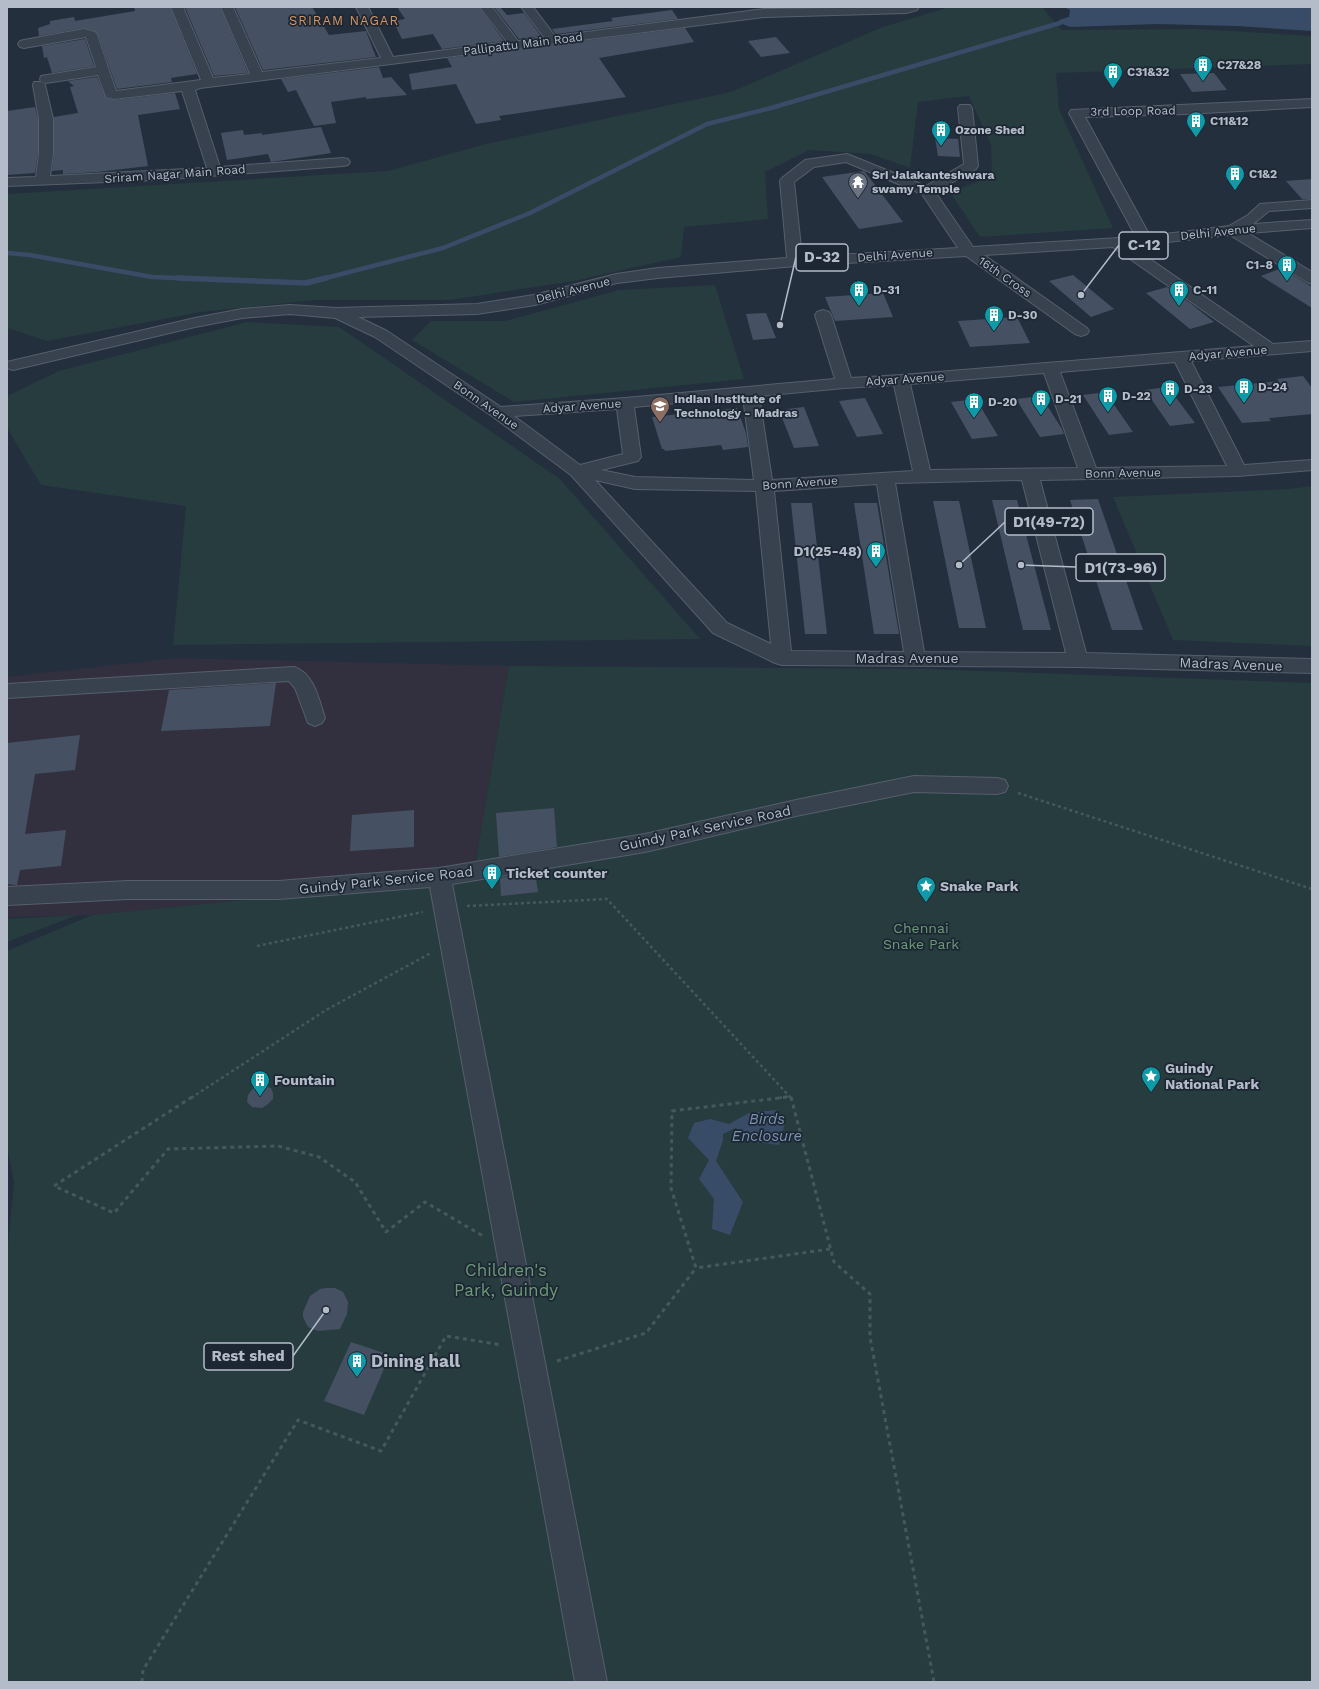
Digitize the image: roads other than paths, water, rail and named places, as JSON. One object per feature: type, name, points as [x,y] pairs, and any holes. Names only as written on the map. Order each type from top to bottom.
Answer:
[{"type":"street","points":[[177,7],[208,82]]},
{"type":"street","points":[[227,7],[258,77]]},
{"type":"street","points":[[362,7],[389,61]]},
{"type":"street","points":[[486,7],[515,45]]},
{"type":"street","points":[[527,7],[552,40]]},
{"type":"street","name":"Pallipattu Main Road","points":[[103,70],[111,94],[114,94],[190,88],[208,82],[389,61],[764,13],[858,9],[906,9],[913,7]]},
{"type":"street","points":[[678,12],[688,22]]},
{"type":"street","points":[[24,44],[88,33],[103,70],[43,82],[46,119],[46,153],[42,180]]},
{"type":"street","points":[[190,88],[215,172]]},
{"type":"street","name":"3rd Loop Road","points":[[1146,241],[1076,113],[1185,110],[1312,103]]},
{"type":"street","points":[[927,191],[971,166],[965,108]]},
{"type":"street","points":[[795,262],[787,181],[810,163],[846,158],[927,191],[968,251]]},
{"type":"street","name":"Sriram Nagar Main Road","points":[[7,182],[156,176],[343,162]]},
{"type":"street","points":[[1312,204],[1265,207],[1253,218],[1233,230],[1312,279]]},
{"type":"street","name":"Delhi Avenue","points":[[336,313],[477,309],[535,300],[616,279],[658,273],[795,262],[1146,241],[1233,230],[1312,224]]},
{"type":"street","points":[[1115,242],[1269,349]]},
{"type":"street","name":"16th Cross","points":[[968,251],[1081,331]]},
{"type":"street","points":[[9,363],[201,321],[258,312],[319,310],[336,313]]},
{"type":"street","points":[[397,345],[394,334],[396,324],[410,315],[428,311]]},
{"type":"street","name":"Bonn Avenue","points":[[336,313],[381,334],[498,412],[577,471],[635,483],[763,486],[923,476],[1238,471],[1312,465]]},
{"type":"street","points":[[823,315],[844,383]]},
{"type":"street","name":"Adyar Avenue","points":[[498,412],[625,403],[844,383],[901,380],[1269,349],[1312,347]]},
{"type":"street","points":[[1181,357],[1238,471]]},
{"type":"street","points":[[1050,368],[1089,473]]},
{"type":"street","points":[[901,380],[923,476]]},
{"type":"street","points":[[750,391],[768,513],[782,658]]},
{"type":"street","points":[[577,471],[632,457],[625,403]]},
{"type":"street","name":"Madras Avenue","points":[[577,471],[720,628],[782,658],[1078,660],[1312,666]]},
{"type":"street","points":[[1030,475],[1078,660]]},
{"type":"street","points":[[885,478],[914,658]]},
{"type":"street","points":[[7,691],[294,674],[298,677],[305,691],[315,718]]},
{"type":"street","name":"Guindy Park Service Road","points":[[7,896],[128,890],[279,890],[439,877],[645,843],[796,808],[914,784],[997,786]]},
{"type":"street","points":[[439,877],[591,1682]]},
{"type":"water","points":[[1064,7],[1312,8],[1312,31],[1237,26],[1157,24],[1070,27],[1060,23],[1059,20],[1069,17],[1070,10]]},
{"type":"water","name":"Birds Enclosure","points":[[776,1110],[785,1123],[779,1145],[749,1141],[736,1128],[723,1134],[723,1140],[716,1161],[743,1202],[730,1235],[712,1229],[714,1199],[699,1179],[709,1160],[688,1138],[694,1123],[710,1119],[729,1124],[749,1113]]},
{"type":"waterway","points":[[322,279],[443,248],[530,213],[707,124],[771,108],[1060,23]]},
{"type":"waterway","points":[[7,253],[30,255],[152,277],[203,279]]},
{"type":"waterway","points":[[178,278],[306,283],[322,279]]},
{"type":"waterway","points":[[322,279],[326,278]]},
{"type":"place","name":"C27&28","points":[[1203,82]]},
{"type":"place","name":"C31&32","points":[[1113,89]]},
{"type":"place","name":"C11&12","points":[[1196,138]]},
{"type":"place","name":"Ozone Shed","points":[[941,147]]},
{"type":"place","name":"C1&2","points":[[1235,191]]},
{"type":"place","name":"Sri Jalakanteshwara swamy Temple","points":[[858,199]]},
{"type":"place","name":"C1-8","points":[[1287,282]]},
{"type":"place","name":"C-12","points":[[1081,295]]},
{"type":"place","name":"D-31","points":[[859,307]]},
{"type":"place","name":"C-11","points":[[1179,307]]},
{"type":"place","name":"D-32","points":[[780,325]]},
{"type":"place","name":"D-30","points":[[994,332]]},
{"type":"place","name":"D-24","points":[[1244,404]]},
{"type":"place","name":"D-23","points":[[1170,406]]},
{"type":"place","name":"D-22","points":[[1108,413]]},
{"type":"place","name":"D-21","points":[[1041,416]]},
{"type":"place","name":"D-20","points":[[974,419]]},
{"type":"place","name":"Indian Institute of Technology - Madras","points":[[660,423]]},
{"type":"place","name":"D1(49-72)","points":[[959,565]]},
{"type":"place","name":"D1(73-96)","points":[[1021,565]]},
{"type":"place","name":"D1(25-48)","points":[[876,568]]},
{"type":"place","name":"Ticket counter","points":[[492,890]]},
{"type":"place","name":"Snake Park","points":[[926,903]]},
{"type":"place","name":"Guindy National Park","points":[[1151,1093]]},
{"type":"place","name":"Fountain","points":[[260,1097]]},
{"type":"place","name":"Rest shed","points":[[326,1310]]},
{"type":"place","name":"Dining hall","points":[[357,1378]]},
{"type":"district","name":"SRIRAM NAGAR","points":[[344,20]]},
{"type":"park label","name":"Chennai Snake Park","points":[[921,936]]},
{"type":"park label","name":"Children's Park, Guindy","points":[[506,1280]]}]
